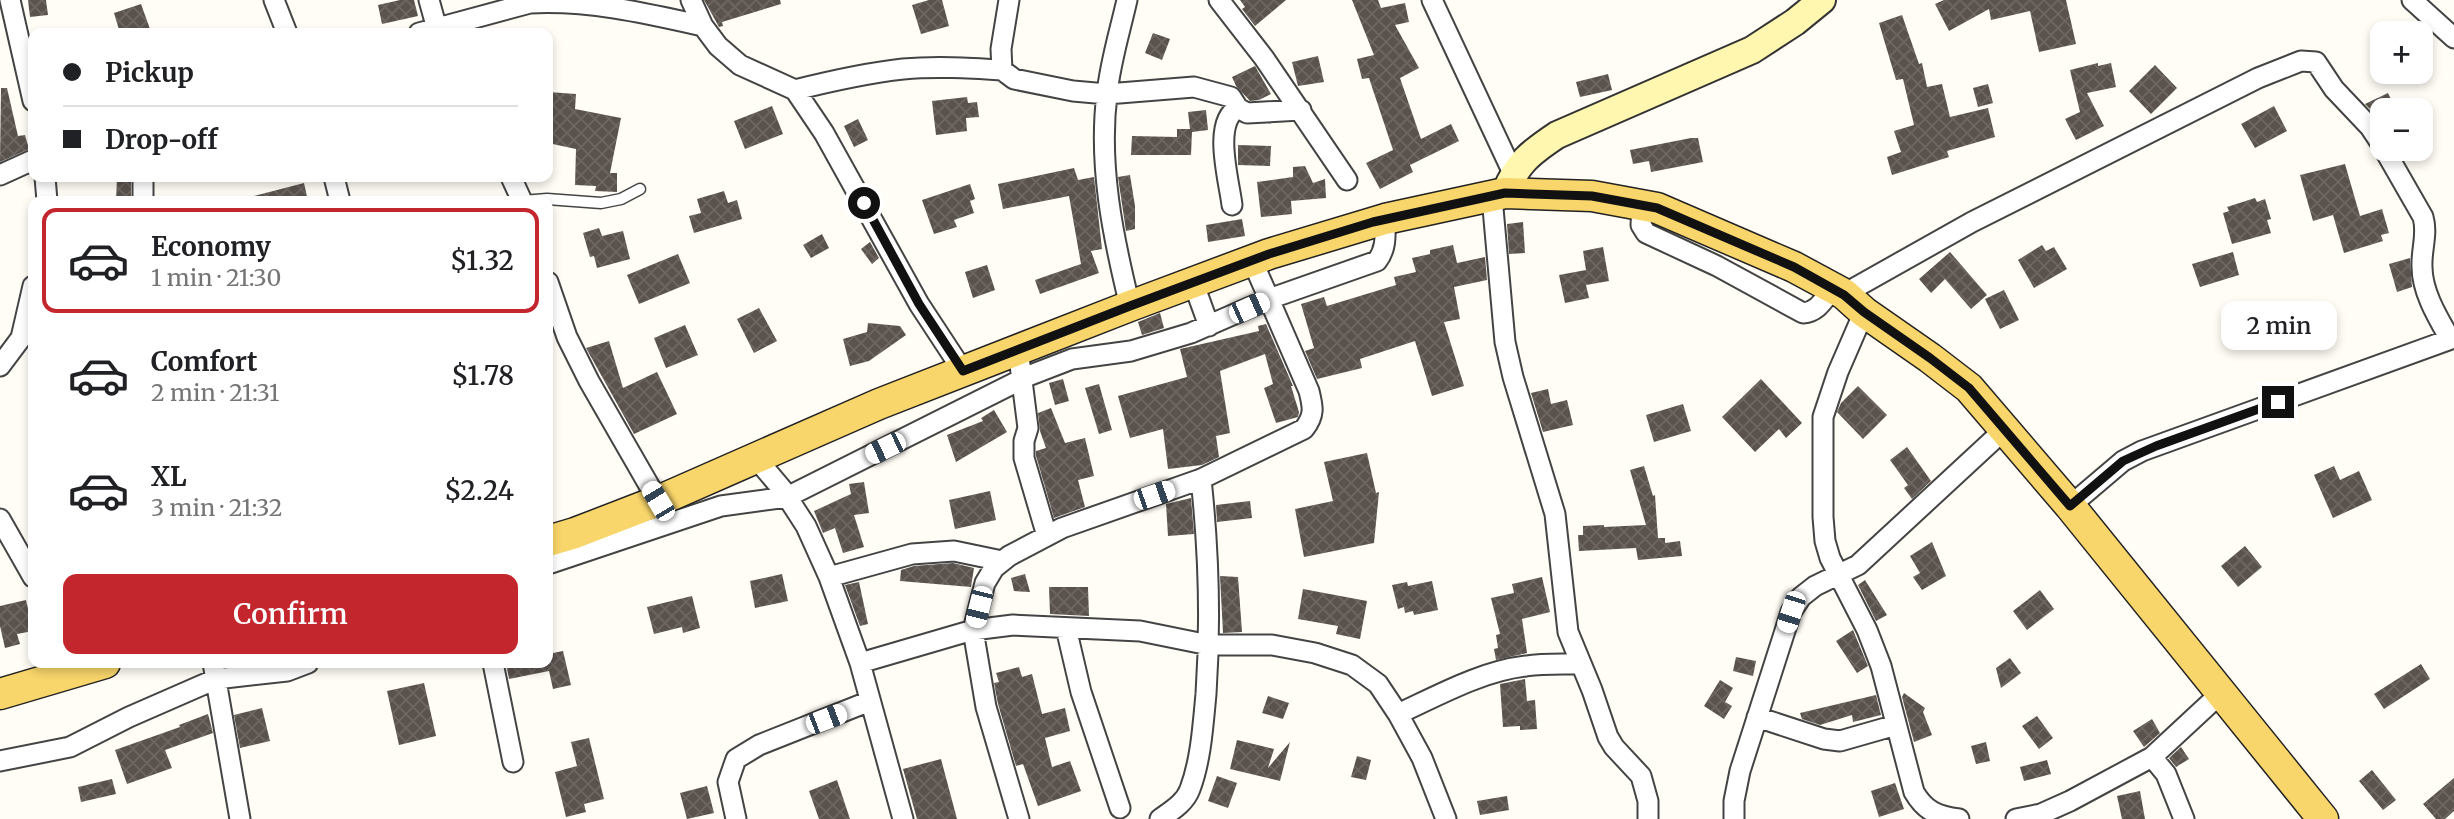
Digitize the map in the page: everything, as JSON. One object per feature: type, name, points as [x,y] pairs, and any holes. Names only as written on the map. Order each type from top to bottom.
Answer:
[{"type":"main road","points":[[564,544],[879,404],[1252,260],[1385,219],[1503,188],[1592,196],[1657,208],[1794,267],[1847,298],[1969,388],[2070,506],[2323,819]]},
{"type":"main road","points":[[0,694],[81,668]]},
{"type":"street","points":[[10,0],[28,74]]},
{"type":"street","points":[[274,0],[285,28]]},
{"type":"street","points":[[428,28],[429,0]]},
{"type":"street","points":[[691,0],[703,26],[718,46],[740,65],[795,90],[824,133],[919,304],[963,371]]},
{"type":"street","points":[[1002,70],[1001,49],[1009,0]]},
{"type":"street","points":[[1127,0],[1107,94],[1104,153],[1118,258],[1130,306]]},
{"type":"street","points":[[1219,0],[1301,110],[1347,180]]},
{"type":"street","points":[[1432,0],[1503,188],[1505,342],[1526,422],[1555,514],[1568,632],[1608,737],[1642,776],[1648,801],[1648,819]]},
{"type":"street","points":[[1503,188],[1528,154],[1557,135],[1752,50],[1796,22],[1822,0]]},
{"type":"street","points":[[2412,0],[2454,38]]},
{"type":"street","points":[[462,27],[530,3],[546,1],[590,3],[703,26]]},
{"type":"street","points":[[1959,819],[1937,816],[1922,805],[1913,792],[1881,666],[1867,630],[1838,577],[1825,541],[1822,417],[1838,372],[1847,298],[1972,222],[2258,78],[2301,61],[2316,62],[2334,89],[2370,127]]},
{"type":"street","points":[[795,90],[904,69],[946,67],[1002,70],[1014,79],[1073,91],[1107,94],[1195,87],[1231,97],[1238,108],[1247,113],[1301,110]]},
{"type":"street","points":[[1232,205],[1224,130],[1227,119],[1238,108]]},
{"type":"street","points":[[2070,506],[2123,461],[2142,452],[2452,339],[2434,312],[2421,269],[2427,229],[2423,217],[2391,161]]},
{"type":"street","points":[[0,175],[28,162]]},
{"type":"street","points":[[553,558],[564,544],[721,506],[787,497],[1022,380],[1072,359],[1130,351],[1191,333],[1269,299],[1377,261],[1383,254],[1385,245],[1385,219]]},
{"type":"street","points":[[1019,819],[986,707],[973,630],[985,583],[1002,561],[1062,528],[1201,479],[1304,429],[1314,408],[1309,391],[1252,260]]},
{"type":"street","points":[[1192,282],[1209,326]]},
{"type":"street","points":[[553,296],[572,348],[658,501]]},
{"type":"street","points":[[0,366],[21,338],[28,308]]},
{"type":"street","points":[[1018,349],[1028,428],[1024,441],[1024,458],[1047,536]]},
{"type":"street","points":[[1734,819],[1734,801],[1740,771],[1791,612],[1801,597],[1858,565],[2005,429]]},
{"type":"street","points":[[755,457],[806,526],[829,577],[860,663],[903,819]]},
{"type":"street","points":[[1160,819],[1182,802],[1190,791],[1203,724],[1209,645],[1209,555],[1201,479]]},
{"type":"street","points":[[0,519],[28,568]]},
{"type":"street","points":[[829,577],[912,554],[954,551],[1002,561]]},
{"type":"street","points":[[860,663],[973,630],[1013,625],[1140,631],[1209,645],[1272,645],[1315,653],[1352,665],[1378,684],[1398,713],[1422,758],[1446,819]]},
{"type":"street","points":[[1066,628],[1081,692],[1120,808]]},
{"type":"street","points":[[1398,713],[1499,672],[1526,666],[1581,664]]},
{"type":"street","points":[[0,761],[70,747],[215,671],[286,671],[294,668]]},
{"type":"street","points":[[494,668],[513,762]]},
{"type":"street","points":[[215,671],[240,819]]},
{"type":"street","points":[[2016,819],[2041,814],[2060,806],[2152,757],[2221,693]]},
{"type":"street","points":[[736,819],[728,782],[736,759],[759,745],[870,701]]},
{"type":"street","points":[[1757,717],[1824,739],[1840,741],[1896,725]]},
{"type":"street","points":[[2152,757],[2166,774],[2184,819]]},
{"type":"lane","points":[[553,199],[601,203],[621,199],[640,189]]},
{"type":"building","points":[[28,0],[46,0],[48,15],[30,17]]},
{"type":"building","points":[[414,0],[418,16],[382,24],[378,5]]},
{"type":"building","points":[[704,0],[780,0],[781,4],[722,22],[723,26],[719,27]]},
{"type":"building","points":[[929,0],[942,0],[949,26],[921,34],[912,5]]},
{"type":"building","points":[[1240,0],[1286,0],[1255,26],[1242,9],[1245,7]]},
{"type":"building","points":[[1352,0],[1378,0],[1381,8],[1405,3],[1409,22],[1395,25],[1419,68],[1400,78],[1421,139],[1451,124],[1459,141],[1410,165],[1413,172],[1380,189],[1366,163],[1393,150],[1369,78],[1362,79],[1357,59],[1374,55]]},
{"type":"building","points":[[1944,0],[2066,0],[2076,44],[2039,52],[2030,11],[1991,20],[1989,9],[1949,31],[1935,4]]},
{"type":"building","points":[[141,4],[150,28],[118,28],[114,13]]},
{"type":"building","points":[[1902,15],[1919,64],[1922,63],[1927,87],[1942,84],[1950,117],[1988,108],[1995,137],[1947,151],[1949,157],[1892,175],[1887,157],[1901,152],[1894,131],[1914,125],[1903,79],[1896,80],[1879,23]]},
{"type":"building","points":[[1153,33],[1170,39],[1162,60],[1145,53]]},
{"type":"building","points":[[1318,56],[1324,82],[1298,86],[1292,62]]},
{"type":"building","points":[[2098,63],[2098,66],[2111,63],[2116,87],[2087,93],[2104,126],[2076,140],[2065,119],[2080,112],[2070,70]]},
{"type":"building","points":[[2155,65],[2177,88],[2151,114],[2129,91]]},
{"type":"building","points":[[1255,66],[1271,94],[1250,101],[1236,86],[1232,77]]},
{"type":"building","points":[[1608,74],[1612,90],[1580,97],[1576,82]]},
{"type":"building","points":[[1988,84],[1993,103],[1978,107],[1973,88]]},
{"type":"building","points":[[1,88],[7,88],[18,136],[25,135],[28,149],[0,162]]},
{"type":"building","points":[[553,92],[576,94],[575,109],[621,118],[610,173],[617,173],[617,192],[595,191],[596,186],[575,185],[576,149],[553,144]]},
{"type":"building","points":[[2388,93],[2390,98],[2378,98]]},
{"type":"building","points":[[967,97],[968,103],[977,102],[979,117],[966,118],[967,131],[936,135],[932,101]]},
{"type":"building","points":[[772,106],[783,134],[745,149],[734,121]]},
{"type":"building","points":[[2274,106],[2287,131],[2255,148],[2241,124]]},
{"type":"building","points":[[1206,110],[1208,130],[1192,132],[1191,155],[1131,155],[1132,136],[1177,137],[1177,129],[1190,129],[1188,112]]},
{"type":"building","points":[[858,119],[868,140],[854,147],[844,126]]},
{"type":"building","points":[[1698,138],[1703,162],[1651,172],[1649,161],[1633,164],[1630,150]]},
{"type":"building","points":[[1238,145],[1271,146],[1270,166],[1238,165]]},
{"type":"building","points":[[2345,164],[2360,216],[2382,209],[2389,233],[2381,235],[2383,241],[2344,253],[2333,215],[2313,221],[2300,175]]},
{"type":"building","points":[[1305,166],[1313,183],[1325,179],[1326,198],[1291,201],[1292,214],[1261,217],[1257,182],[1293,177],[1293,167]]},
{"type":"building","points":[[1074,168],[1078,180],[1094,177],[1102,249],[1091,251],[1099,273],[1040,294],[1035,280],[1081,264],[1069,196],[1003,209],[998,184]]},
{"type":"building","points":[[1130,175],[1135,206],[1135,229],[1126,231],[1118,177]]},
{"type":"building","points":[[117,182],[131,182],[131,196],[116,196]]},
{"type":"building","points":[[304,183],[307,196],[254,196]]},
{"type":"building","points":[[970,184],[975,199],[970,201],[974,213],[954,220],[957,227],[934,234],[922,200]]},
{"type":"building","points":[[724,191],[728,203],[737,200],[742,219],[694,233],[689,216],[701,213],[697,199]]},
{"type":"building","points":[[2255,198],[2257,202],[2265,199],[2271,219],[2267,220],[2271,233],[2232,244],[2223,213],[2229,211],[2227,207]]},
{"type":"building","points":[[1242,219],[1245,236],[1208,242],[1206,225]]},
{"type":"building","points":[[1523,222],[1525,253],[1509,254],[1507,224]]},
{"type":"building","points":[[599,228],[602,236],[623,231],[630,259],[597,268],[594,256],[590,257],[583,233]]},
{"type":"building","points":[[822,234],[829,248],[811,258],[803,245]]},
{"type":"building","points":[[870,242],[879,258],[872,264],[861,249]]},
{"type":"building","points":[[1453,245],[1457,263],[1485,257],[1487,280],[1454,287],[1460,319],[1444,322],[1464,386],[1432,396],[1415,341],[1360,359],[1362,368],[1317,379],[1305,351],[1314,348],[1301,304],[1324,297],[1327,306],[1396,285],[1394,277],[1416,272],[1412,258],[1430,254],[1430,250]]},
{"type":"building","points":[[2042,245],[2046,251],[2054,247],[2067,269],[2034,288],[2018,260]]},
{"type":"building","points":[[1603,247],[1609,281],[1586,285],[1589,298],[1565,303],[1559,275],[1586,270],[1583,251]]},
{"type":"building","points":[[1950,252],[1987,295],[1971,309],[1945,279],[1931,293],[1919,279]]},
{"type":"building","points":[[2233,252],[2239,275],[2200,287],[2192,264]]},
{"type":"building","points":[[678,254],[690,283],[639,304],[627,275]]},
{"type":"building","points":[[2410,258],[2412,287],[2397,292],[2389,264]]},
{"type":"building","points":[[987,265],[995,290],[973,298],[965,272]]},
{"type":"building","points":[[2004,290],[2019,320],[2000,329],[1985,299]]},
{"type":"building","points":[[759,308],[777,341],[754,353],[737,319]]},
{"type":"building","points":[[1160,313],[1164,328],[1142,335],[1138,322]]},
{"type":"building","points":[[868,323],[900,326],[906,335],[869,361],[850,366],[843,339],[867,332]]},
{"type":"building","points":[[1266,324],[1293,386],[1298,417],[1276,423],[1264,388],[1273,384],[1265,354],[1220,371],[1230,433],[1216,436],[1219,457],[1202,465],[1168,469],[1163,429],[1130,438],[1118,396],[1187,377],[1180,349],[1259,331],[1258,326]]},
{"type":"building","points":[[685,325],[698,355],[666,368],[654,338]]},
{"type":"building","points":[[609,341],[623,388],[657,372],[677,414],[634,434],[586,348]]},
{"type":"building","points":[[1063,379],[1069,401],[1055,405],[1049,383]]},
{"type":"building","points":[[1761,379],[1802,423],[1786,438],[1779,429],[1755,452],[1722,417]]},
{"type":"building","points":[[1099,384],[1112,430],[1099,434],[1085,388]]},
{"type":"building","points":[[1858,386],[1887,415],[1863,439],[1837,412],[1841,403]]},
{"type":"building","points":[[1548,389],[1551,404],[1567,400],[1573,425],[1543,432],[1531,393]]},
{"type":"building","points":[[1683,404],[1691,431],[1654,442],[1646,415]]},
{"type":"building","points":[[1051,408],[1065,443],[1085,438],[1094,476],[1078,480],[1085,507],[1054,518],[1036,456],[1036,451],[1046,448],[1038,413]]},
{"type":"building","points":[[994,410],[1007,432],[956,462],[947,435],[983,421],[981,418]]},
{"type":"building","points":[[1907,447],[1931,481],[1912,499],[1904,488],[1908,485],[1890,460]]},
{"type":"building","points":[[1367,453],[1376,493],[1379,492],[1374,543],[1304,557],[1295,509],[1333,501],[1324,462]]},
{"type":"building","points":[[1644,466],[1653,496],[1655,495],[1658,538],[1665,538],[1665,543],[1680,541],[1682,556],[1638,560],[1636,548],[1579,551],[1578,535],[1583,535],[1583,526],[1646,525],[1630,470]]},
{"type":"building","points":[[2334,466],[2340,480],[2359,471],[2372,500],[2333,518],[2314,475]]},
{"type":"building","points":[[864,482],[869,513],[854,515],[864,547],[843,553],[835,528],[823,533],[814,511],[851,494],[849,484]]},
{"type":"building","points":[[990,491],[996,520],[955,529],[949,500]]},
{"type":"building","points":[[1191,498],[1194,534],[1168,536],[1166,504]]},
{"type":"building","points":[[1250,501],[1252,518],[1217,522],[1216,505]]},
{"type":"building","points":[[1932,542],[1946,576],[1922,590],[1913,577],[1920,573],[1910,556]]},
{"type":"building","points":[[2245,546],[2262,567],[2238,587],[2221,566]]},
{"type":"building","points":[[953,563],[974,568],[971,587],[900,581],[901,570],[914,566]]},
{"type":"building","points":[[782,574],[788,601],[755,608],[750,581]]},
{"type":"building","points":[[1025,574],[1030,592],[1014,591],[1011,578]]},
{"type":"building","points":[[1220,576],[1238,577],[1242,632],[1223,633]]},
{"type":"building","points":[[1542,577],[1550,612],[1522,619],[1527,653],[1496,660],[1496,635],[1500,634],[1491,598],[1514,593],[1512,584]]},
{"type":"building","points":[[1865,580],[1887,615],[1876,621],[1858,585]]},
{"type":"building","points":[[1432,581],[1438,610],[1414,615],[1413,611],[1405,613],[1404,607],[1398,609],[1392,585],[1407,582],[1408,586]]},
{"type":"building","points":[[859,582],[868,624],[860,626],[845,585]]},
{"type":"building","points":[[1049,587],[1088,587],[1089,616],[1050,614]]},
{"type":"building","points":[[1303,589],[1367,601],[1360,639],[1336,634],[1338,626],[1298,619]]},
{"type":"building","points":[[2040,590],[2054,609],[2027,630],[2013,611]]},
{"type":"building","points":[[692,596],[700,628],[683,633],[682,627],[654,634],[647,607]]},
{"type":"building","points":[[26,600],[28,632],[17,634],[20,644],[5,648],[0,626],[0,606]]},
{"type":"building","points":[[1853,630],[1868,666],[1857,673],[1836,641]]},
{"type":"building","points":[[563,651],[571,685],[553,689],[549,671],[509,679],[507,668],[553,668],[553,653]]},
{"type":"building","points":[[1736,657],[1756,661],[1753,676],[1733,671]]},
{"type":"building","points":[[2010,658],[2021,673],[2001,688],[1996,668]]},
{"type":"building","points":[[2421,664],[2430,679],[2384,709],[2374,694]]},
{"type":"building","points":[[1019,667],[1022,677],[1032,674],[1042,714],[1065,708],[1070,731],[1045,738],[1052,767],[1070,761],[1081,791],[1038,806],[1023,764],[1016,766],[994,683],[999,682],[996,673]]},
{"type":"building","points":[[1525,679],[1527,701],[1535,700],[1537,729],[1503,727],[1500,684]]},
{"type":"building","points":[[1720,680],[1733,688],[1725,702],[1732,706],[1724,719],[1704,706]]},
{"type":"building","points":[[424,683],[436,736],[399,745],[387,691]]},
{"type":"building","points":[[1904,693],[1925,708],[1923,712],[1932,735],[1914,742],[1902,697]]},
{"type":"building","points":[[1876,695],[1881,715],[1853,722],[1852,715],[1820,725],[1802,719],[1800,713]]},
{"type":"building","points":[[1268,696],[1289,703],[1283,719],[1262,713]]},
{"type":"building","points":[[262,708],[270,741],[240,748],[234,715]]},
{"type":"building","points":[[208,714],[213,733],[165,750],[172,768],[127,784],[115,750]]},
{"type":"building","points":[[2037,716],[2053,738],[2039,749],[2022,726]]},
{"type":"building","points":[[2152,719],[2160,733],[2144,747],[2133,731]]},
{"type":"building","points":[[589,738],[604,799],[584,804],[586,812],[566,817],[555,772],[577,766],[571,742]]},
{"type":"building","points":[[1237,740],[1274,749],[1268,768],[1290,742],[1280,781],[1230,769]]},
{"type":"building","points":[[1986,742],[1990,761],[1976,764],[1971,746]]},
{"type":"building","points":[[2181,747],[2189,759],[2176,767],[2169,758]]},
{"type":"building","points":[[1357,756],[1371,760],[1366,780],[1351,777]]},
{"type":"building","points":[[941,759],[957,819],[917,819],[903,769]]},
{"type":"building","points":[[2047,760],[2051,774],[2024,781],[2020,767]]},
{"type":"building","points":[[2372,770],[2396,800],[2383,810],[2359,781]]},
{"type":"building","points":[[1217,776],[1237,783],[1228,808],[1208,801]]},
{"type":"building","points":[[2454,778],[2454,811],[2445,819],[2436,819],[2423,804]]},
{"type":"building","points":[[112,779],[116,794],[81,802],[78,787]]},
{"type":"building","points":[[837,780],[850,819],[819,819],[809,791]]},
{"type":"building","points":[[1895,783],[1904,809],[1879,817],[1871,791]]},
{"type":"building","points":[[707,786],[714,813],[687,819],[680,793]]},
{"type":"building","points":[[2140,791],[2145,819],[2122,819],[2117,796]]},
{"type":"building","points":[[1507,796],[1509,810],[1480,815],[1477,801]]},
{"type":"route","points":[[864,203],[919,304],[963,371],[1269,254],[1373,222],[1505,193],[1592,196],[1657,208],[1794,267],[1844,295],[1969,388],[2070,506],[2123,461],[2156,446],[2278,402]]}]
